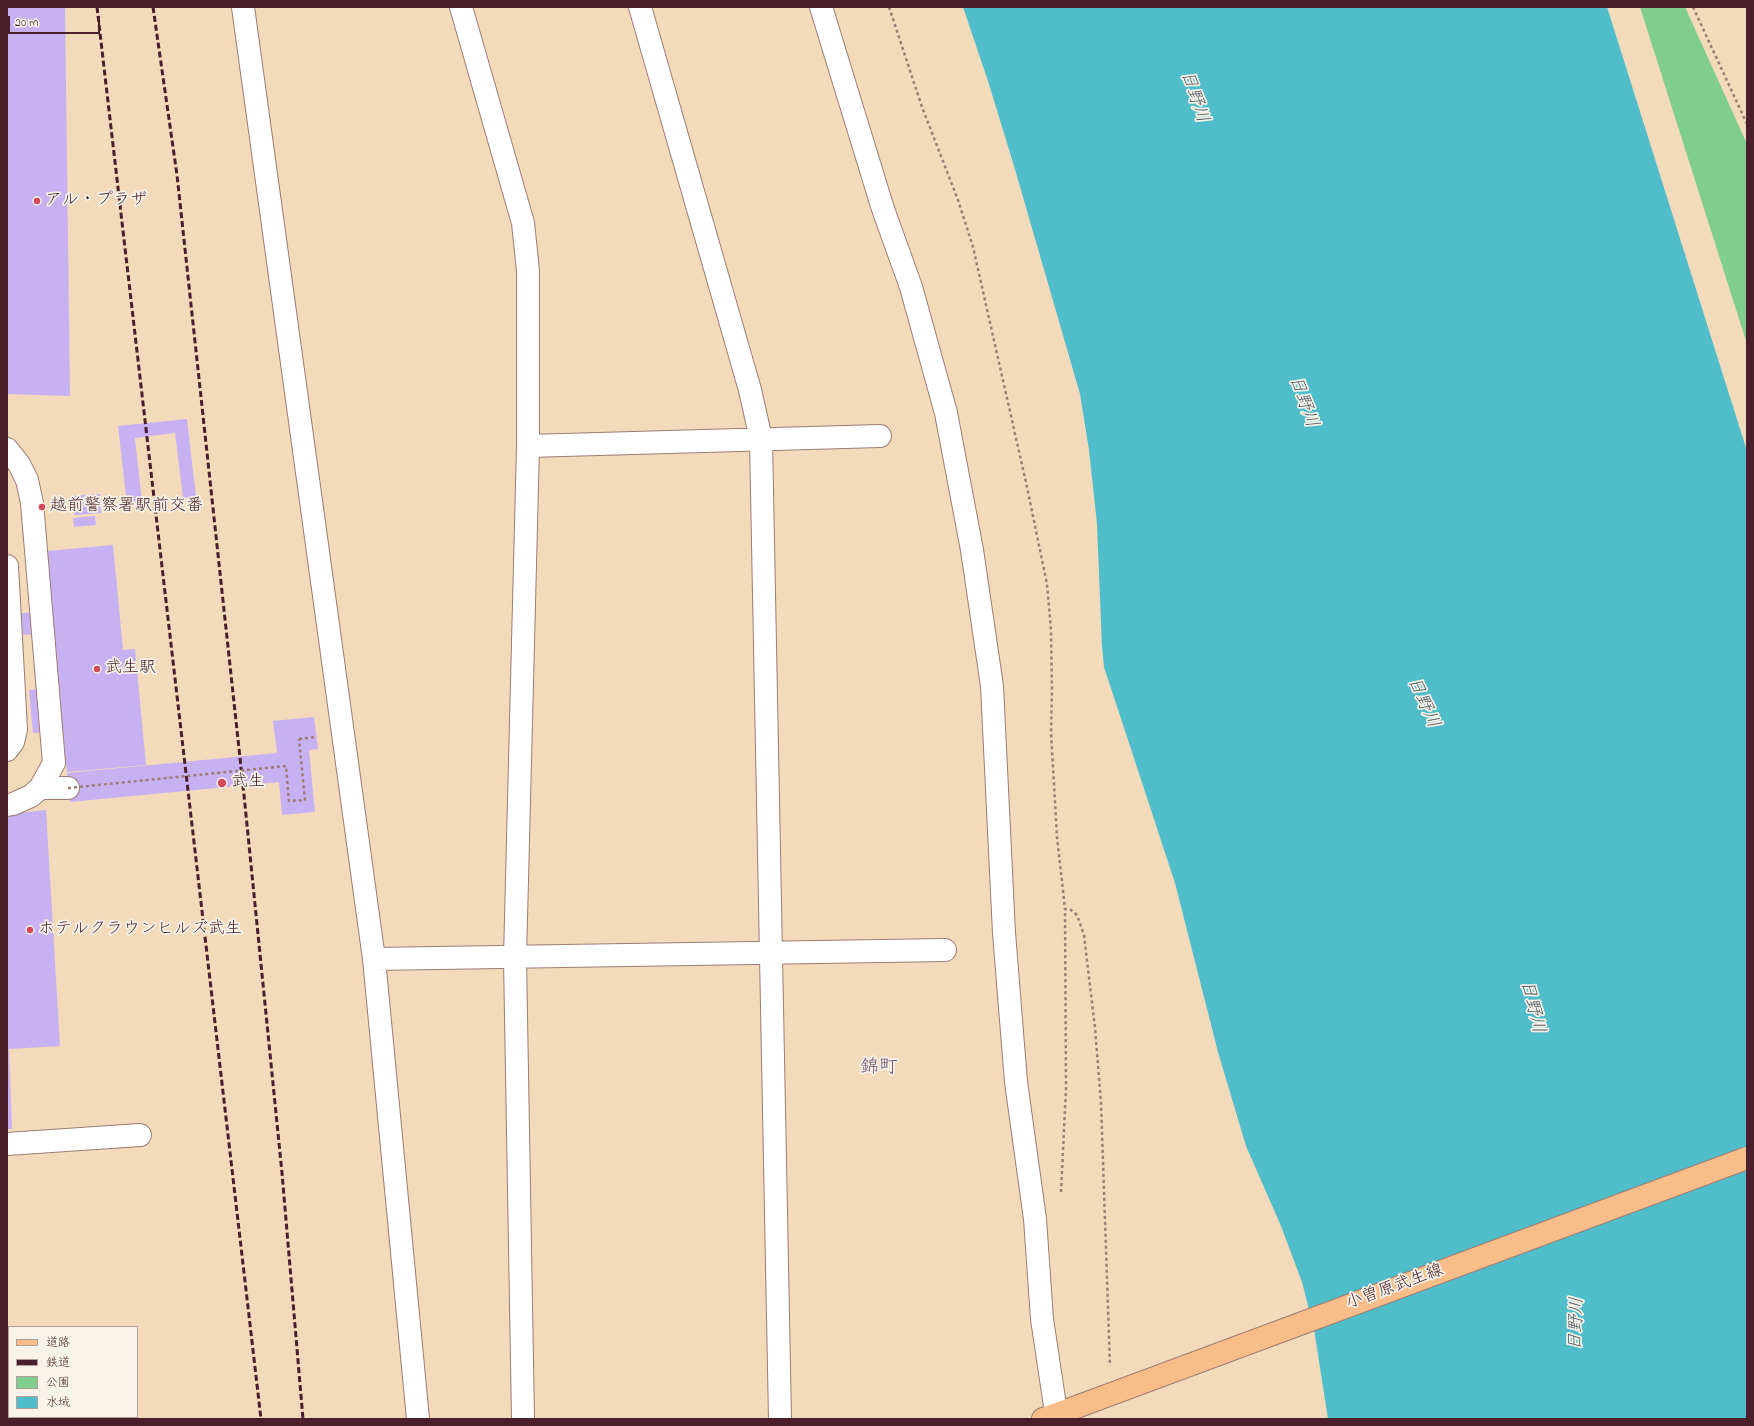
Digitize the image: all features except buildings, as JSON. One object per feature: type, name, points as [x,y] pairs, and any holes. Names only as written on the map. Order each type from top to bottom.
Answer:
[{"type":"main road","name":"小曽原武生線","points":[[1053,1417],[1079,1406],[1747,1158]]},
{"type":"street","points":[[244,7],[374,959],[418,1419]]},
{"type":"street","points":[[461,7],[523,223],[528,271],[528,446],[515,958],[523,1419]]},
{"type":"street","points":[[640,7],[750,390],[761,439],[780,1419]]},
{"type":"street","points":[[821,7],[883,209],[911,286],[946,413],[972,550],[992,686],[1004,933],[1016,1082],[1035,1219],[1042,1319],[1053,1417]]},
{"type":"street","points":[[528,446],[880,436]]},
{"type":"street","points":[[7,449],[19,464],[27,480],[32,503],[54,763],[40,788],[31,796],[7,805]]},
{"type":"street","points":[[7,566],[16,729],[13,742],[7,750]]},
{"type":"street","points":[[9,621],[42,620]]},
{"type":"street","points":[[40,788],[68,788]]},
{"type":"street","points":[[374,959],[772,954],[944,950]]},
{"type":"street","points":[[7,1144],[140,1135]]},
{"type":"path","points":[[889,7],[922,107],[958,200],[973,247],[1027,487],[1047,584],[1051,630],[1051,732],[1057,837],[1065,909],[1066,1089],[1061,1194]]},
{"type":"path","points":[[1693,7],[1747,124]]},
{"type":"path","points":[[68,788],[286,766],[289,801],[305,800],[299,738],[318,737]]},
{"type":"path","points":[[1065,909],[1071,910],[1077,915],[1084,935],[1095,1028],[1101,1103],[1110,1371]]},
{"type":"green space","points":[[1640,7],[1685,7],[1747,144],[1747,344]]},
{"type":"water","name":"日野川","points":[[963,7],[1607,7],[1747,451],[1747,1419],[1328,1419],[1314,1329],[1302,1282],[1281,1226],[1246,1146],[1218,1052],[1175,883],[1104,667],[1097,524],[1089,450],[1080,394],[1014,166],[988,81]]},
{"type":"railway","points":[[97,7],[261,1419]]},
{"type":"railway","points":[[153,7],[177,175],[244,795],[282,1173],[303,1419]]},
{"type":"place","name":"アル・プラザ","points":[[37,201]]},
{"type":"place","name":"越前警察署駅前交番","points":[[42,507]]},
{"type":"place","name":"武生駅","points":[[97,669]]},
{"type":"place","name":"武生","points":[[222,783]]},
{"type":"place","name":"ホテルクラウンヒルズ武生","points":[[30,930]]},
{"type":"district","name":"錦町","points":[[879,1069]]}]
